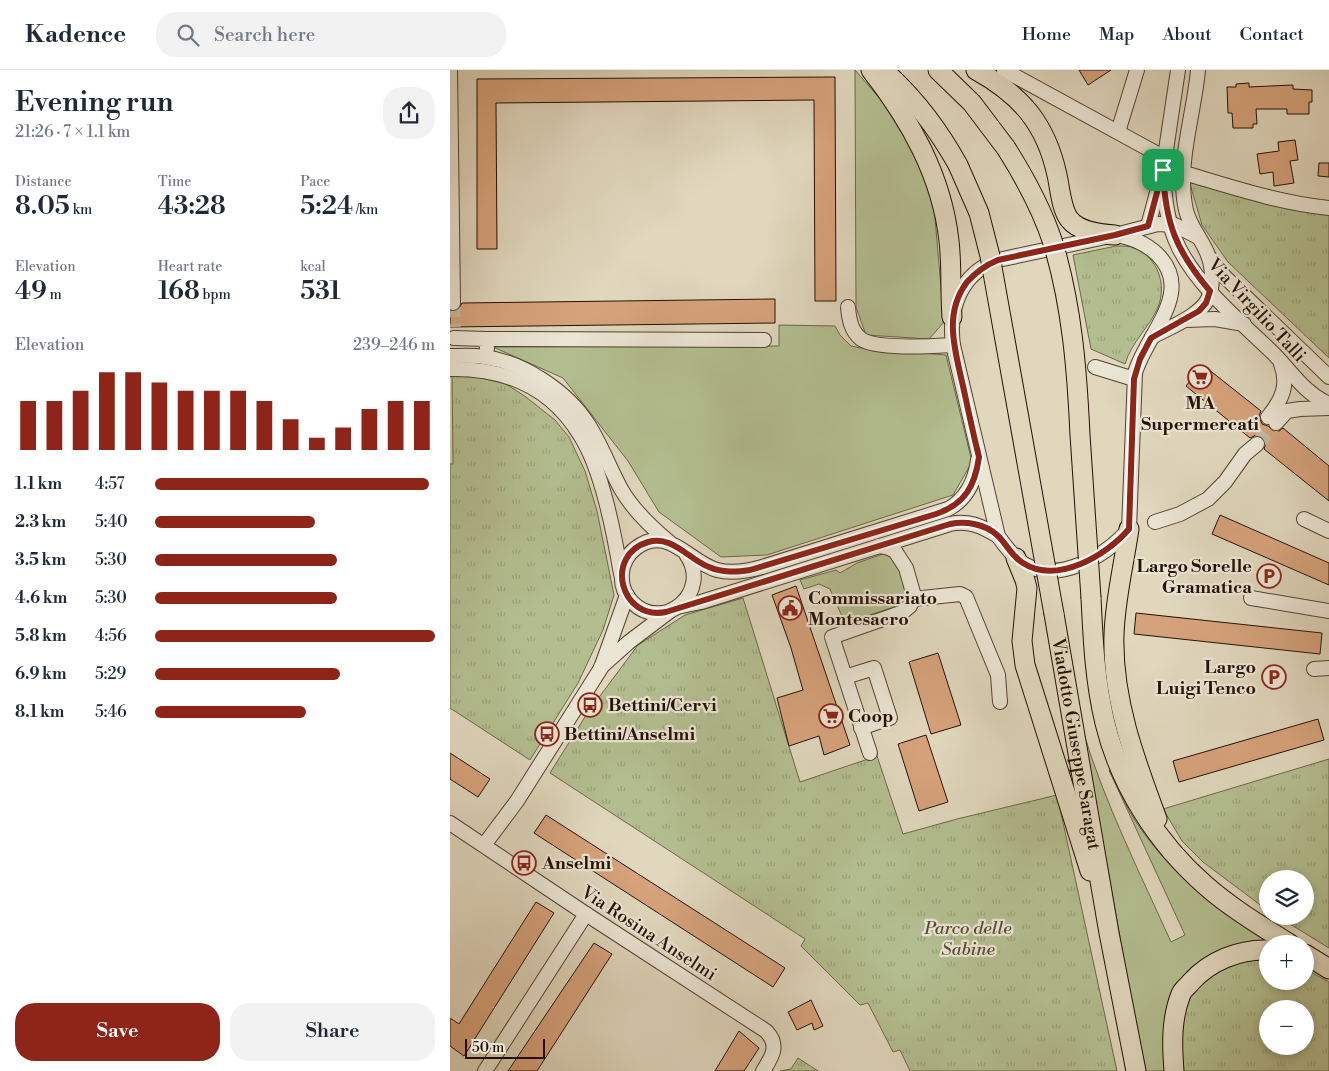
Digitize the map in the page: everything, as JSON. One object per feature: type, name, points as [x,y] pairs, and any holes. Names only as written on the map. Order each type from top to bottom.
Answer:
[{"type":"main road","points":[[871,70],[913,132],[929,162],[940,192],[950,240],[952,317]]},
{"type":"main road","name":"Viadotto Giuseppe Saragat","points":[[883,70],[926,114],[958,164],[979,213],[989,250],[1109,933],[1136,1071]]},
{"type":"main road","name":"Viadotto Giuseppe Saragat","points":[[938,70],[972,104],[1006,148],[1022,173],[1040,211],[1057,260],[1072,330],[1093,643],[1098,686],[1108,735],[1117,760],[1144,814],[1184,866],[1240,912],[1276,935]]},
{"type":"main road","points":[[976,70],[1010,91],[1035,120],[1050,149],[1063,204],[1069,219],[1087,230],[1115,235]]},
{"type":"main road","points":[[1129,529],[1114,624],[1116,681],[1127,732],[1146,790],[1168,846]]},
{"type":"main road","points":[[1016,558],[1027,588],[1022,645],[1025,665],[1109,933]]},
{"type":"main road","points":[[1174,1071],[1173,1029],[1182,991],[1203,971],[1219,960],[1248,951],[1259,950]]},
{"type":"main road","points":[[1314,960],[1329,969]]},
{"type":"main road","points":[[1314,969],[1329,977]]},
{"type":"street","points":[[450,70],[453,303]]},
{"type":"street","points":[[1004,70],[1118,132],[1164,164]]},
{"type":"street","points":[[1118,132],[1137,70]]},
{"type":"street","points":[[1151,338],[1201,308],[1207,301],[1210,291],[1211,273],[1209,258],[1190,223],[1186,209],[1184,173],[1198,70]]},
{"type":"street","points":[[1148,226],[1164,164],[1178,72]]},
{"type":"street","name":"Via Virgilio Talli","points":[[1164,164],[1165,197],[1170,224],[1182,254],[1195,274],[1309,391],[1320,400],[1329,404]]},
{"type":"street","points":[[1184,173],[1256,195],[1329,208]]},
{"type":"street","points":[[998,536],[953,345],[952,317],[956,301],[965,286],[972,277],[988,264],[1006,258],[1115,235],[1148,226],[1170,224],[1198,237]]},
{"type":"street","points":[[452,363],[494,372],[519,380],[548,399],[573,423],[585,444],[596,474],[613,534],[627,595],[636,606],[646,611],[659,613],[701,602],[960,522],[978,525],[998,536],[1016,558],[1026,565],[1052,570],[1070,567],[1101,555],[1129,529],[1134,379],[1140,359],[1164,316],[1172,286],[1168,271],[1160,258],[1147,246],[1115,235]]},
{"type":"street","name":"Via Virgilio Talli","points":[[1209,258],[1225,277],[1329,378]]},
{"type":"street","points":[[848,307],[852,327],[857,335],[865,341],[876,344],[915,347],[953,345]]},
{"type":"street","points":[[1178,322],[1208,318],[1244,324]]},
{"type":"street","points":[[452,363],[454,333],[486,339],[764,340]]},
{"type":"street","points":[[486,339],[487,357]]},
{"type":"street","points":[[452,363],[487,357],[511,364],[558,391],[574,405],[591,428],[624,494],[645,520],[669,542],[686,554],[703,565],[720,571],[750,570],[936,514],[957,504],[966,495],[973,481],[979,457]]},
{"type":"street","points":[[1278,359],[1284,373],[1284,388],[1272,420],[1287,411],[1309,391],[1319,378],[1319,368]]},
{"type":"street","points":[[1095,367],[1134,379]]},
{"type":"street","points":[[1287,411],[1329,408]]},
{"type":"street","points":[[1155,522],[1180,514],[1208,499],[1225,482],[1245,454],[1246,449],[1254,441]]},
{"type":"street","points":[[1304,519],[1329,531]]},
{"type":"street","points":[[906,568],[907,550],[912,536]]},
{"type":"street","points":[[622,577],[625,562],[636,548],[652,541],[669,542]]},
{"type":"street","points":[[870,754],[832,637],[903,612],[908,608],[913,599],[914,591],[906,568],[895,551],[879,546]]},
{"type":"street","points":[[601,668],[630,642],[688,597],[694,582],[693,567],[686,554]]},
{"type":"street","points":[[913,599],[960,594],[966,597],[998,675],[1000,702]]},
{"type":"street","points":[[484,844],[522,793],[601,668],[627,595]]},
{"type":"street","points":[[1251,598],[1329,610]]},
{"type":"street","points":[[845,677],[874,668],[890,718],[861,728]]},
{"type":"street","points":[[1314,668],[1329,668]]},
{"type":"street","name":"Via Rosina Anselmi","points":[[450,823],[766,1032],[774,1043],[774,1054],[763,1071]]},
{"type":"street","points":[[485,1071],[586,914]]},
{"type":"green space","points":[[855,70],[901,123],[933,195],[944,322],[929,339],[866,335],[856,307]]},
{"type":"green space","points":[[1194,183],[1277,205],[1329,214],[1329,358],[1228,262],[1202,225],[1190,184]]},
{"type":"green space","points":[[1116,246],[1135,248],[1150,258],[1161,281],[1161,299],[1158,307],[1132,348],[1125,364],[1091,349],[1073,255]]},
{"type":"green space","points":[[779,325],[835,326],[840,335],[851,346],[866,349],[946,355],[972,462],[953,495],[767,555],[721,557],[659,512],[628,461],[563,378],[493,347],[779,346]]},
{"type":"green space","points":[[452,376],[478,377],[506,384],[555,420],[569,437],[585,471],[597,511],[614,595],[603,630],[578,683],[530,760],[450,708],[450,464],[453,464]]},
{"type":"green space","points":[[883,554],[890,555],[900,571],[905,589],[904,600],[894,607],[845,623],[830,589],[819,584],[804,589],[800,580],[836,570],[840,573],[857,563]]},
{"type":"green space","name":"Parco delle Sabine","points":[[743,598],[800,782],[877,756],[903,834],[1057,795],[1117,1071],[910,1071],[900,1050],[893,1052],[868,1003],[860,1005],[801,946],[805,939],[550,773],[588,712],[638,645],[685,615]]},
{"type":"green space","points":[[1083,731],[1112,812],[1171,942],[1185,935],[1109,770],[1131,814],[1159,853],[1193,887],[1230,917],[1259,937],[1259,957],[1166,1071],[1144,1071]]},
{"type":"green space","points":[[1329,759],[1329,948],[1314,939],[1314,935],[1308,935],[1292,925],[1314,925],[1314,870],[1259,870],[1259,904],[1203,862],[1182,841],[1163,809]]},
{"type":"green space","points":[[1259,956],[1259,990],[1314,990],[1314,974],[1329,982],[1329,1071],[1177,1071],[1185,1000],[1221,963]]},
{"type":"green space","points":[[798,1058],[818,1071],[780,1071],[791,1069]]},
{"type":"building","points":[[1079,70],[1111,70],[1088,85]]},
{"type":"building","points":[[835,77],[836,301],[815,301],[814,100],[496,103],[497,249],[477,249],[477,79]]},
{"type":"building","points":[[1249,83],[1249,87],[1293,85],[1293,89],[1312,90],[1309,114],[1287,114],[1287,109],[1256,109],[1257,124],[1253,124],[1253,128],[1233,128],[1232,113],[1228,113],[1227,87],[1236,87],[1236,84]]},
{"type":"building","points":[[1295,140],[1298,160],[1290,161],[1294,183],[1274,186],[1273,172],[1260,174],[1257,154],[1279,151],[1278,142]]},
{"type":"building","points":[[1319,163],[1329,163],[1329,177],[1318,176]]},
{"type":"building","points":[[775,299],[775,323],[450,327],[450,311],[458,310],[462,303]]},
{"type":"building","points":[[1203,365],[1261,411],[1259,416],[1262,424],[1274,431],[1279,431],[1283,428],[1329,466],[1329,501],[1264,449],[1266,443],[1263,438],[1256,435],[1250,438],[1186,386]]},
{"type":"building","points":[[1220,515],[1329,563],[1329,585],[1212,534]]},
{"type":"building","points":[[796,586],[850,745],[824,755],[819,736],[789,746],[777,698],[803,690],[791,648],[772,595]]},
{"type":"building","points":[[1136,613],[1322,633],[1320,654],[1134,634]]},
{"type":"building","points":[[938,653],[961,725],[931,734],[909,662]]},
{"type":"building","points":[[1318,719],[1324,740],[1179,782],[1173,761]]},
{"type":"building","points":[[926,735],[948,802],[919,811],[898,744]]},
{"type":"building","points":[[450,753],[490,779],[478,797],[450,779]]},
{"type":"building","points":[[546,815],[785,968],[773,987],[534,833]]},
{"type":"building","points":[[536,902],[554,913],[464,1056],[450,1046],[450,1018],[459,1024]]},
{"type":"building","points":[[594,943],[612,954],[537,1071],[508,1071]]},
{"type":"building","points":[[811,1000],[823,1026],[814,1030],[812,1023],[797,1030],[788,1012]]},
{"type":"building","points":[[739,1031],[759,1048],[744,1071],[715,1071]]},
{"type":"tunnel","points":[[453,303],[454,327]]},
{"type":"tunnel","points":[[1257,444],[1276,423]]},
{"type":"place","name":"MA Supermercati","points":[[1200,377]]},
{"type":"place","name":"Largo Sorelle Gramatica","points":[[1269,576]]},
{"type":"place","name":"Commissariato Montesacro","points":[[790,608]]},
{"type":"place","name":"Largo Luigi Tenco","points":[[1274,677]]},
{"type":"place","name":"Bettini/Cervi","points":[[590,705]]},
{"type":"place","name":"Coop","points":[[831,716]]},
{"type":"place","name":"Bettini/Anselmi","points":[[547,734]]},
{"type":"place","name":"Anselmi","points":[[524,863]]},
{"type":"route","points":[[1163,170],[1166,204],[1176,240],[1182,254],[1195,274],[1210,291],[1206,303],[1199,311],[1151,338],[1142,353],[1134,379],[1129,529],[1110,548],[1098,556],[1074,566],[1052,570],[1039,569],[1020,562],[998,536],[978,525],[960,522],[666,612],[655,613],[646,611],[636,606],[629,599],[622,584],[625,562],[634,550],[648,542],[669,542],[697,561],[717,570],[731,572],[750,570],[769,566],[936,514],[957,504],[971,487],[979,457],[953,345],[952,317],[956,301],[961,292],[968,281],[976,274],[988,264],[998,260],[1148,226],[1163,170]]}]
